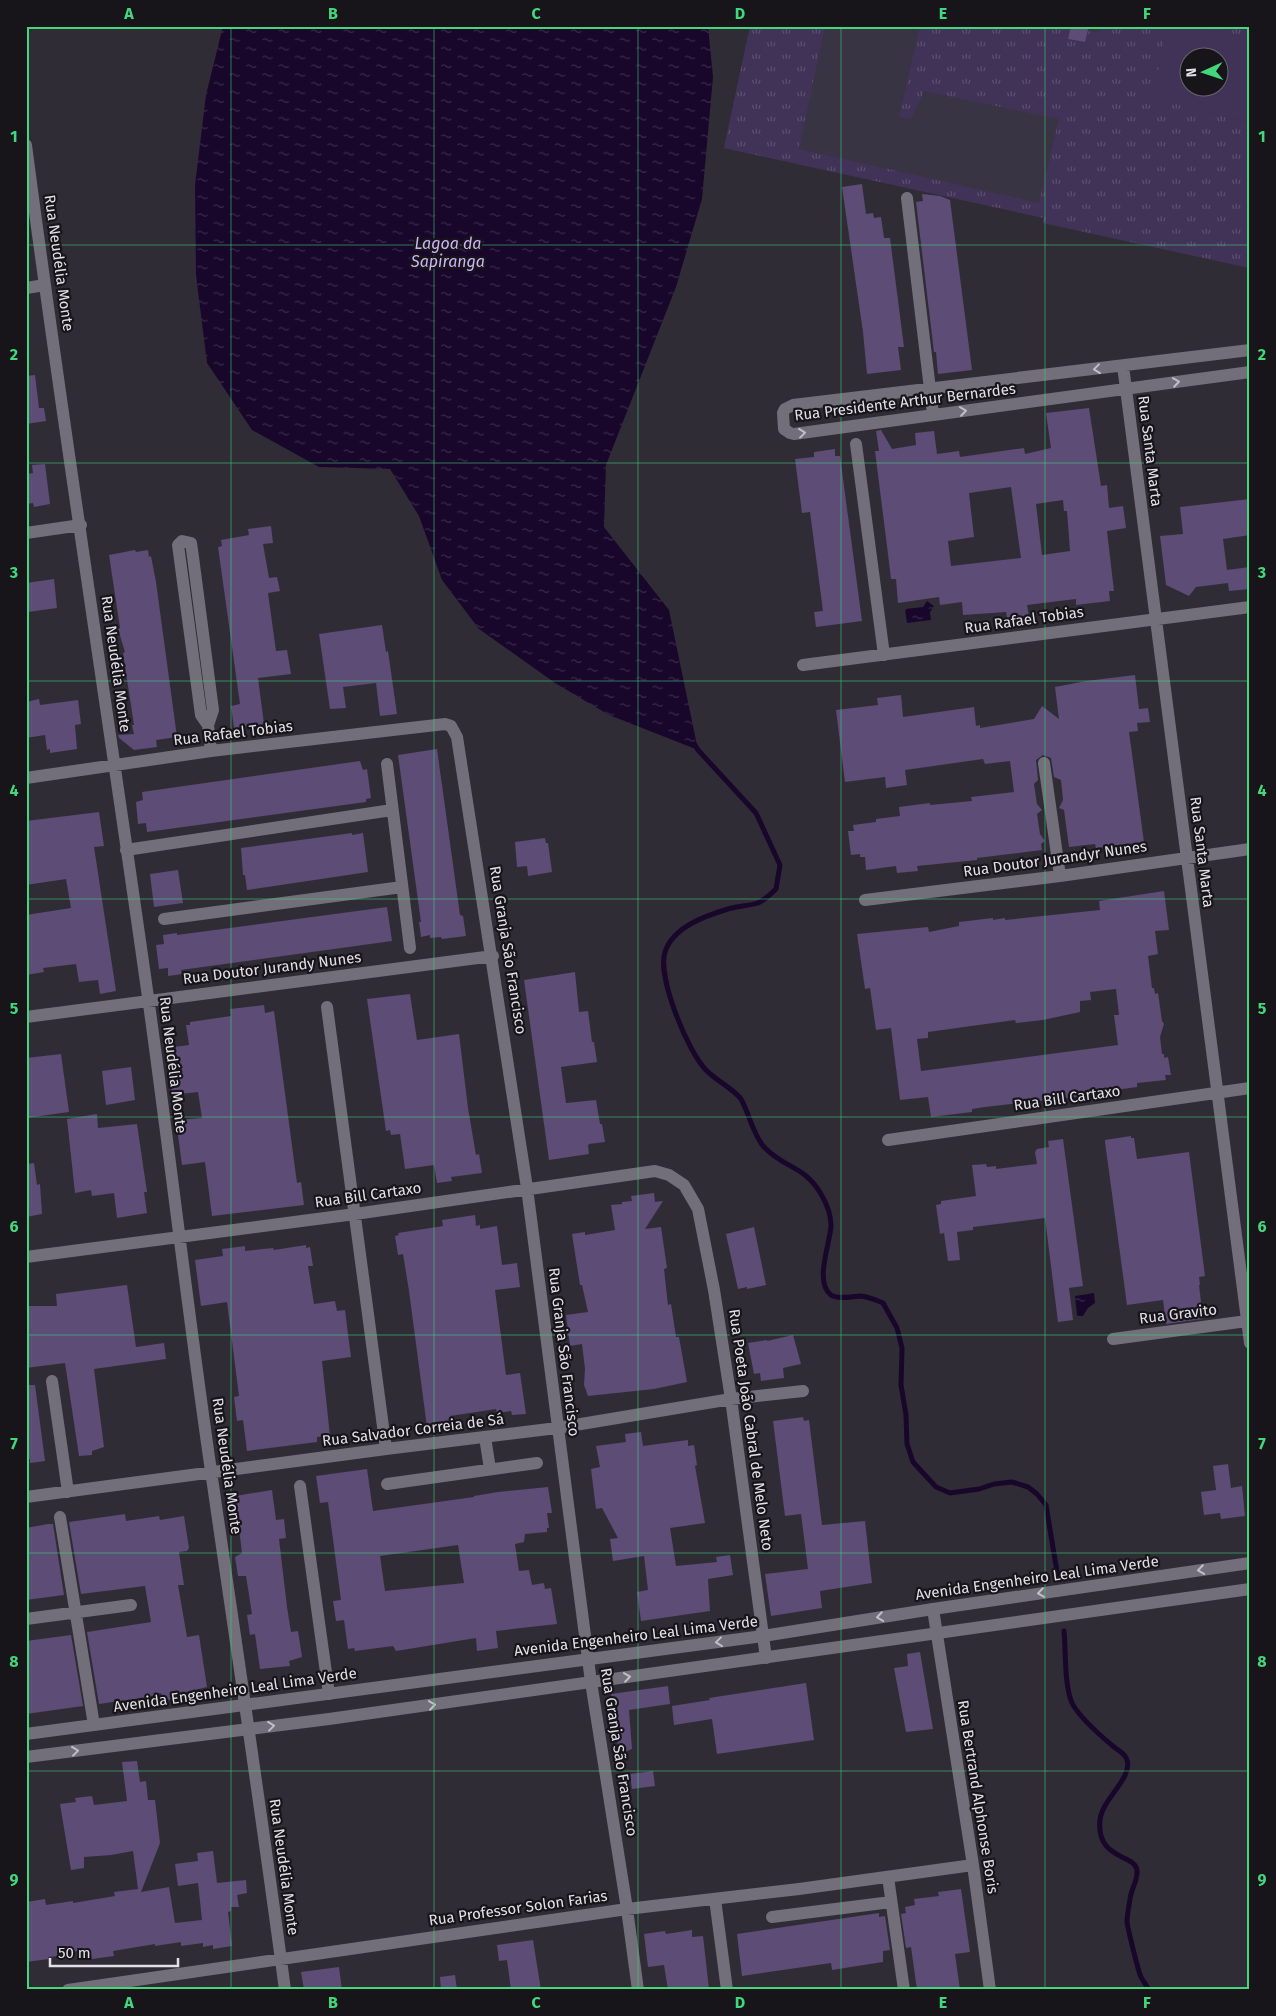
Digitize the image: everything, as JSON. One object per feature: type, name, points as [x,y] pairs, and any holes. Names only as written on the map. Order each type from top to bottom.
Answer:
[{"type":"street","name":"Rua Neudélia Monte","points":[[26,145],[148,1000],[178,1237],[250,1728],[285,1990]]},
{"type":"street","points":[[907,198],[933,414]]},
{"type":"street","points":[[26,288],[45,285]]},
{"type":"street","name":"Rua Presidente Arthur Bernardes","points":[[1250,350],[793,405],[784,409],[784,429],[794,434],[1250,372]]},
{"type":"street","name":"Rua Santa Marta","points":[[1123,366],[1250,1343]]},
{"type":"street","points":[[856,444],[884,655]]},
{"type":"street","points":[[26,533],[80,525]]},
{"type":"street","points":[[208,725],[201,714],[198,696],[178,545],[182,541],[191,543],[193,557],[213,710],[208,725],[211,751]]},
{"type":"street","name":"Rua Rafael Tobias","points":[[802,665],[1250,607]]},
{"type":"street","name":"Rua Rafael Tobias","points":[[26,778],[211,751],[445,724]]},
{"type":"street","name":"Rua Granja São Francisco","points":[[445,724],[451,726],[455,731],[460,745],[493,956],[527,1188],[591,1682],[638,1990]]},
{"type":"street","points":[[1044,763],[1060,876]]},
{"type":"street","points":[[387,764],[410,948]]},
{"type":"street","points":[[126,850],[392,810]]},
{"type":"street","name":"Rua Doutor Jurandyr Nunes","points":[[865,900],[1060,876],[1250,848]]},
{"type":"street","points":[[164,919],[402,886]]},
{"type":"street","name":"Rua Doutor Jurandy Nunes","points":[[26,1017],[493,956]]},
{"type":"street","points":[[327,1007],[386,1449]]},
{"type":"street","name":"Rua Bill Cartaxo","points":[[888,1140],[1250,1088]]},
{"type":"street","name":"Rua Bill Cartaxo","points":[[26,1256],[355,1214],[656,1171],[670,1175],[684,1185],[698,1209]]},
{"type":"street","name":"Rua Poeta João Cabral de Melo Neto","points":[[698,1209],[714,1290],[731,1399],[766,1658]]},
{"type":"street","name":"Rua Gravito","points":[[1113,1339],[1247,1321]]},
{"type":"street","points":[[52,1381],[68,1492]]},
{"type":"street","name":"Rua Salvador Correia de Sá","points":[[26,1497],[558,1428],[731,1399],[803,1391]]},
{"type":"street","points":[[484,1437],[490,1469]]},
{"type":"street","points":[[387,1484],[537,1463]]},
{"type":"street","points":[[300,1486],[329,1694]]},
{"type":"street","points":[[60,1517],[94,1725]]},
{"type":"street","name":"Avenida Engenheiro Leal Lima Verde","points":[[26,1734],[763,1636],[933,1609],[1250,1563]]},
{"type":"street","points":[[26,1757],[766,1658],[1250,1589]]},
{"type":"street","points":[[26,1619],[131,1605]]},
{"type":"street","name":"Rua Bertrand Alphonse Boris","points":[[933,1609],[973,1865],[990,1990]]},
{"type":"street","name":"Rua Professor Solon Farias","points":[[68,1990],[627,1909],[973,1865]]},
{"type":"street","points":[[888,1877],[904,1990]]},
{"type":"street","points":[[715,1899],[727,1990]]},
{"type":"street","points":[[772,1917],[891,1902]]},
{"type":"shaded area","points":[[750,26],[1250,26],[1250,268],[1043,223],[1044,218],[724,148]]},
{"type":"green space","points":[[750,26],[825,26],[799,149],[1039,203],[1059,119],[924,91],[911,119],[899,117],[920,26],[1071,26],[1068,39],[1085,42],[1088,31],[1099,33],[1100,26],[1168,26],[1153,98],[1250,123],[1250,268],[1043,223],[1044,218],[724,148]]},
{"type":"green space","points":[[1168,26],[1192,26],[1250,39],[1250,123],[1152,98]]},
{"type":"green space","points":[[1192,26],[1238,26],[1250,29],[1250,39]]},
{"type":"water","name":"Lagoa da Sapiranga","points":[[223,26],[708,26],[713,77],[702,199],[676,287],[606,465],[604,527],[669,610],[698,750],[609,715],[555,683],[479,629],[442,580],[419,516],[390,469],[319,467],[252,430],[207,363],[196,275],[195,185],[206,95]]},
{"type":"water","points":[[927,601],[934,606],[930,612],[931,620],[907,623],[905,609],[923,607]]},
{"type":"water","points":[[1094,1293],[1095,1303],[1088,1308],[1083,1316],[1077,1316],[1075,1296]]},
{"type":"building","points":[[1071,26],[1089,26],[1085,42],[1068,39]]},
{"type":"building","points":[[862,184],[866,214],[873,213],[874,218],[881,217],[884,238],[890,238],[904,347],[898,347],[901,370],[867,374],[863,332],[842,187]]},
{"type":"building","points":[[922,194],[940,196],[950,200],[972,370],[938,374],[916,202],[923,201]]},
{"type":"building","points":[[35,375],[39,408],[44,408],[46,421],[26,424],[26,376]]},
{"type":"building","points":[[1089,408],[1101,486],[1107,485],[1109,508],[1123,506],[1126,528],[1107,531],[1114,591],[1109,591],[1110,601],[1076,605],[1076,599],[1027,605],[1029,616],[1007,618],[1006,612],[963,615],[962,602],[940,605],[939,597],[898,603],[896,579],[891,579],[875,451],[879,451],[876,431],[881,430],[892,449],[916,445],[915,433],[934,431],[937,454],[959,451],[960,457],[1024,448],[1025,454],[1051,448],[1046,413]],"holes":[[[1011,487],[1021,558],[951,566],[948,541],[974,537],[969,493]],[[1063,500],[1064,511],[1067,511],[1070,551],[1042,555],[1036,504]]]},
{"type":"building","points":[[835,449],[835,456],[840,456],[862,621],[816,627],[814,612],[823,611],[810,512],[802,513],[795,459],[814,457],[814,452]]},
{"type":"building","points":[[45,464],[50,504],[34,507],[33,503],[26,504],[26,474],[33,473],[32,465]]},
{"type":"building","points":[[1250,499],[1250,535],[1223,539],[1227,570],[1250,567],[1250,589],[1229,591],[1228,583],[1196,587],[1189,596],[1166,585],[1160,536],[1183,534],[1180,507]]},
{"type":"building","points":[[271,526],[273,543],[263,544],[269,578],[277,577],[280,591],[268,593],[276,651],[287,650],[291,674],[258,678],[264,724],[234,728],[231,706],[240,704],[218,547],[222,546],[221,540],[249,535],[248,529]]},
{"type":"building","points":[[135,550],[136,552],[148,550],[149,557],[151,556],[177,737],[156,740],[157,747],[134,750],[119,738],[118,735],[134,734],[132,725],[134,725],[123,653],[125,652],[118,629],[120,628],[109,555]]},
{"type":"building","points":[[54,579],[57,608],[28,612],[26,583]]},
{"type":"building","points":[[382,625],[386,652],[388,651],[397,714],[380,716],[376,683],[343,687],[346,708],[330,709],[319,634]]},
{"type":"building","points":[[1135,675],[1139,709],[1148,708],[1150,722],[1137,723],[1138,731],[1129,732],[1144,842],[1096,848],[1095,844],[1069,847],[1064,810],[1059,808],[1063,800],[1061,780],[1054,777],[1051,758],[1043,755],[1036,760],[1038,780],[1034,784],[1037,804],[1042,810],[1037,814],[1040,834],[1045,841],[1041,844],[1042,850],[977,858],[977,860],[917,866],[918,871],[897,873],[896,866],[866,870],[865,857],[860,857],[860,854],[851,855],[848,831],[854,831],[853,825],[876,822],[876,819],[900,816],[899,807],[972,801],[971,797],[1014,792],[1010,761],[985,764],[983,759],[905,770],[907,785],[886,788],[885,777],[845,782],[836,710],[878,705],[877,698],[901,695],[903,717],[974,707],[976,726],[980,725],[980,728],[1034,719],[1042,706],[1059,719],[1055,687]]},
{"type":"building","points":[[39,699],[40,705],[78,700],[81,724],[75,725],[77,749],[50,753],[50,749],[47,750],[45,735],[26,738],[26,702]]},
{"type":"building","points":[[437,749],[460,915],[463,916],[466,936],[442,939],[441,937],[430,938],[430,935],[421,937],[419,922],[421,922],[398,755]]},
{"type":"building","points":[[360,761],[363,770],[367,769],[371,798],[366,799],[366,802],[147,832],[146,823],[138,824],[136,802],[143,800],[142,792]]},
{"type":"building","points":[[99,812],[104,846],[94,847],[116,991],[100,994],[98,980],[79,982],[76,964],[43,968],[44,972],[26,975],[26,915],[71,908],[66,879],[26,885],[26,821]]},
{"type":"building","points":[[352,833],[352,835],[363,833],[368,872],[247,890],[245,875],[243,875],[241,848]]},
{"type":"building","points":[[545,838],[546,843],[548,843],[552,872],[528,876],[527,866],[517,867],[515,842]]},
{"type":"building","points":[[178,870],[183,903],[154,907],[150,874]]},
{"type":"building","points":[[1164,891],[1169,930],[1155,931],[1158,954],[1148,956],[1152,988],[1154,988],[1155,994],[1158,993],[1164,1024],[1160,1037],[1162,1054],[1164,1054],[1164,1058],[1168,1057],[1171,1075],[1165,1075],[1166,1080],[1137,1083],[1137,1087],[1108,1091],[1111,1093],[985,1107],[972,1109],[972,1112],[931,1117],[928,1097],[900,1100],[891,1028],[876,1030],[870,988],[865,989],[857,934],[928,927],[929,932],[959,926],[959,922],[993,918],[993,920],[1005,918],[1005,920],[1100,910],[1099,901]],"holes":[[[1116,989],[1119,1015],[1114,1015],[1118,1045],[921,1071],[917,1039],[928,1038],[928,1032],[1015,1020],[1016,1023],[1043,1020],[1080,1012],[1080,1001],[1091,1000],[1090,992]]]},
{"type":"building","points":[[387,907],[392,941],[181,970],[182,974],[168,976],[168,968],[159,969],[156,945],[164,944],[163,935],[177,933],[177,935]]},
{"type":"building","points":[[575,972],[579,1012],[588,1011],[597,1062],[561,1067],[566,1103],[596,1100],[605,1142],[589,1144],[589,1154],[549,1160],[524,980]]},
{"type":"building","points":[[410,994],[417,1040],[459,1034],[468,1108],[476,1155],[479,1154],[482,1173],[451,1177],[452,1181],[437,1183],[434,1165],[405,1169],[400,1134],[391,1135],[390,1130],[386,1131],[367,999]]},
{"type":"building","points":[[264,1005],[265,1013],[274,1011],[297,1183],[301,1182],[304,1205],[212,1216],[205,1162],[182,1165],[176,1120],[202,1118],[198,1092],[172,1095],[166,1048],[189,1045],[186,1025],[190,1025],[190,1022],[231,1016],[230,1009]]},
{"type":"building","points":[[61,1054],[69,1112],[26,1118],[26,1058]]},
{"type":"building","points":[[131,1067],[135,1100],[106,1105],[102,1071]]},
{"type":"building","points":[[97,1114],[98,1128],[137,1124],[147,1192],[144,1192],[147,1213],[117,1218],[114,1193],[92,1196],[91,1190],[75,1193],[67,1119]]},
{"type":"building","points":[[1131,1136],[1131,1138],[1134,1138],[1137,1159],[1189,1152],[1205,1276],[1199,1277],[1203,1319],[1166,1324],[1163,1300],[1127,1305],[1105,1140]]},
{"type":"building","points":[[1063,1139],[1083,1286],[1069,1288],[1073,1320],[1058,1322],[1045,1218],[973,1227],[973,1230],[957,1232],[960,1260],[948,1261],[944,1233],[940,1234],[936,1205],[941,1204],[941,1201],[976,1196],[972,1165],[986,1164],[987,1167],[996,1166],[996,1169],[1037,1164],[1035,1152],[1037,1149],[1049,1147],[1048,1141]]},
{"type":"building","points":[[34,1163],[37,1185],[40,1184],[42,1214],[26,1217],[26,1164]]},
{"type":"building","points":[[654,1193],[655,1202],[663,1201],[645,1229],[661,1227],[667,1268],[664,1269],[668,1305],[671,1304],[676,1337],[679,1337],[687,1382],[654,1389],[588,1396],[584,1385],[585,1369],[582,1344],[570,1346],[566,1315],[588,1312],[582,1285],[580,1285],[572,1234],[585,1232],[585,1235],[615,1230],[611,1205],[632,1201],[631,1196]]},
{"type":"building","points":[[475,1215],[476,1226],[480,1225],[480,1229],[497,1226],[502,1265],[517,1263],[520,1287],[495,1290],[506,1375],[520,1373],[526,1414],[512,1415],[511,1411],[497,1413],[496,1409],[450,1416],[451,1424],[427,1427],[403,1254],[398,1255],[395,1236],[399,1235],[398,1233],[443,1226],[442,1220]]},
{"type":"building","points":[[754,1227],[766,1285],[738,1289],[726,1234]]},
{"type":"building","points":[[306,1245],[306,1248],[310,1247],[313,1266],[308,1266],[314,1304],[335,1301],[337,1311],[345,1310],[351,1357],[322,1361],[330,1436],[317,1437],[317,1442],[247,1451],[243,1420],[237,1421],[234,1397],[239,1396],[227,1302],[201,1306],[195,1260],[223,1256],[222,1249],[245,1246],[245,1251],[273,1248],[274,1250]]},
{"type":"building","points":[[127,1285],[136,1347],[164,1343],[166,1359],[94,1369],[104,1447],[92,1451],[92,1455],[79,1456],[65,1363],[26,1368],[26,1330],[29,1330],[26,1306],[57,1306],[56,1294]]},
{"type":"building","points":[[793,1335],[801,1364],[783,1368],[784,1378],[761,1381],[760,1373],[754,1374],[748,1343]]},
{"type":"building","points":[[26,1385],[35,1385],[45,1461],[30,1463],[30,1459],[26,1460]]},
{"type":"building","points":[[803,1417],[804,1421],[809,1420],[822,1525],[865,1521],[872,1583],[820,1591],[822,1608],[771,1616],[765,1574],[808,1569],[801,1514],[785,1516],[773,1421]]},
{"type":"building","points":[[641,1432],[643,1446],[688,1440],[688,1446],[694,1445],[697,1465],[695,1466],[705,1523],[670,1528],[676,1566],[717,1562],[716,1557],[730,1555],[733,1575],[708,1579],[710,1611],[641,1621],[637,1592],[648,1590],[644,1556],[613,1561],[610,1539],[618,1538],[602,1508],[596,1509],[591,1469],[600,1467],[596,1446],[626,1442],[625,1434]]},
{"type":"building","points":[[1228,1464],[1231,1488],[1242,1486],[1245,1516],[1221,1519],[1220,1513],[1204,1515],[1201,1492],[1216,1490],[1213,1466]]},
{"type":"building","points":[[367,1469],[373,1511],[498,1492],[548,1487],[552,1513],[547,1513],[549,1528],[547,1528],[547,1532],[525,1534],[524,1542],[515,1544],[519,1571],[529,1570],[532,1585],[544,1583],[545,1589],[551,1588],[557,1624],[496,1631],[498,1648],[477,1651],[476,1638],[396,1651],[393,1646],[355,1651],[354,1648],[348,1649],[344,1620],[336,1621],[333,1601],[341,1600],[328,1502],[320,1503],[316,1476]],"holes":[[[458,1545],[464,1583],[385,1591],[380,1556]]]},
{"type":"building","points":[[272,1490],[276,1520],[284,1519],[286,1538],[279,1539],[287,1607],[291,1632],[298,1631],[302,1657],[289,1661],[290,1666],[260,1669],[255,1634],[250,1635],[247,1615],[252,1614],[246,1576],[238,1576],[235,1557],[242,1553],[235,1496]]},
{"type":"building","points":[[125,1514],[126,1521],[159,1516],[160,1520],[184,1516],[189,1548],[187,1551],[179,1552],[184,1585],[178,1585],[187,1637],[199,1635],[207,1687],[174,1695],[175,1699],[162,1701],[161,1693],[148,1697],[99,1704],[87,1632],[151,1622],[145,1586],[81,1594],[69,1522]]},
{"type":"building","points":[[53,1524],[64,1595],[26,1600],[26,1528]]},
{"type":"building","points":[[71,1635],[83,1706],[26,1714],[26,1641]]},
{"type":"building","points":[[920,1652],[933,1729],[906,1732],[894,1668],[908,1666],[907,1654]]},
{"type":"building","points":[[806,1683],[814,1740],[717,1754],[712,1719],[674,1725],[672,1706],[710,1700],[709,1698]]},
{"type":"building","points":[[668,1686],[670,1704],[629,1710],[632,1749],[619,1754],[611,1694]]},
{"type":"building","points":[[137,1761],[140,1782],[146,1781],[148,1800],[155,1800],[160,1843],[141,1892],[169,1887],[175,1923],[202,1920],[198,1883],[178,1886],[175,1864],[198,1861],[197,1853],[213,1851],[217,1883],[246,1880],[247,1893],[237,1895],[239,1907],[231,1907],[231,1911],[228,1912],[232,1946],[213,1949],[213,1945],[203,1947],[203,1943],[181,1946],[181,1942],[155,1946],[155,1944],[113,1951],[114,1956],[92,1959],[90,1949],[59,1954],[59,1956],[48,1957],[49,1959],[26,1962],[26,1902],[45,1899],[46,1905],[73,1901],[73,1903],[115,1896],[114,1892],[138,1889],[133,1851],[84,1857],[84,1868],[71,1870],[60,1804],[76,1802],[75,1798],[92,1796],[94,1805],[127,1801],[122,1762]]},
{"type":"building","points":[[653,1771],[655,1786],[632,1789],[630,1774]]},
{"type":"building","points":[[961,1889],[970,1952],[955,1954],[960,1990],[917,1990],[911,1947],[906,1948],[901,1914],[906,1913],[905,1907],[915,1905],[914,1899],[939,1896],[938,1892]]},
{"type":"building","points":[[879,1913],[879,1917],[885,1916],[890,1950],[883,1951],[883,1962],[832,1970],[831,1963],[742,1976],[737,1934]]},
{"type":"building","points":[[692,1930],[692,1937],[703,1936],[709,1989],[668,1990],[664,1965],[648,1967],[644,1934],[665,1931],[666,1934]]},
{"type":"building","points":[[533,1940],[541,1990],[511,1990],[507,1960],[499,1961],[497,1945]]},
{"type":"building","points":[[339,1967],[342,1990],[304,1990],[301,1972]]},
{"type":"building","points":[[455,1975],[457,1990],[441,1990],[440,1977]]},
{"type":"waterway","points":[[695,745],[756,813],[780,865],[776,889],[763,900],[755,904],[728,909],[700,919],[682,929],[669,943],[665,952],[666,978],[670,996],[683,1031],[706,1070],[741,1099],[757,1136],[764,1147],[779,1160],[808,1178],[815,1185],[827,1205],[831,1226],[823,1272],[826,1289],[831,1295],[842,1298],[861,1296],[883,1303],[897,1328],[902,1348],[901,1385],[906,1415],[907,1444],[913,1462],[936,1487],[950,1493],[1012,1482],[1028,1487],[1037,1494],[1046,1505],[1058,1578]]},
{"type":"waterway","points":[[1064,1631],[1066,1677],[1072,1703],[1085,1720],[1123,1754],[1127,1760],[1126,1774],[1102,1812],[1100,1833],[1109,1849],[1130,1861],[1137,1870],[1127,1922],[1140,1973],[1149,1990]]}]
